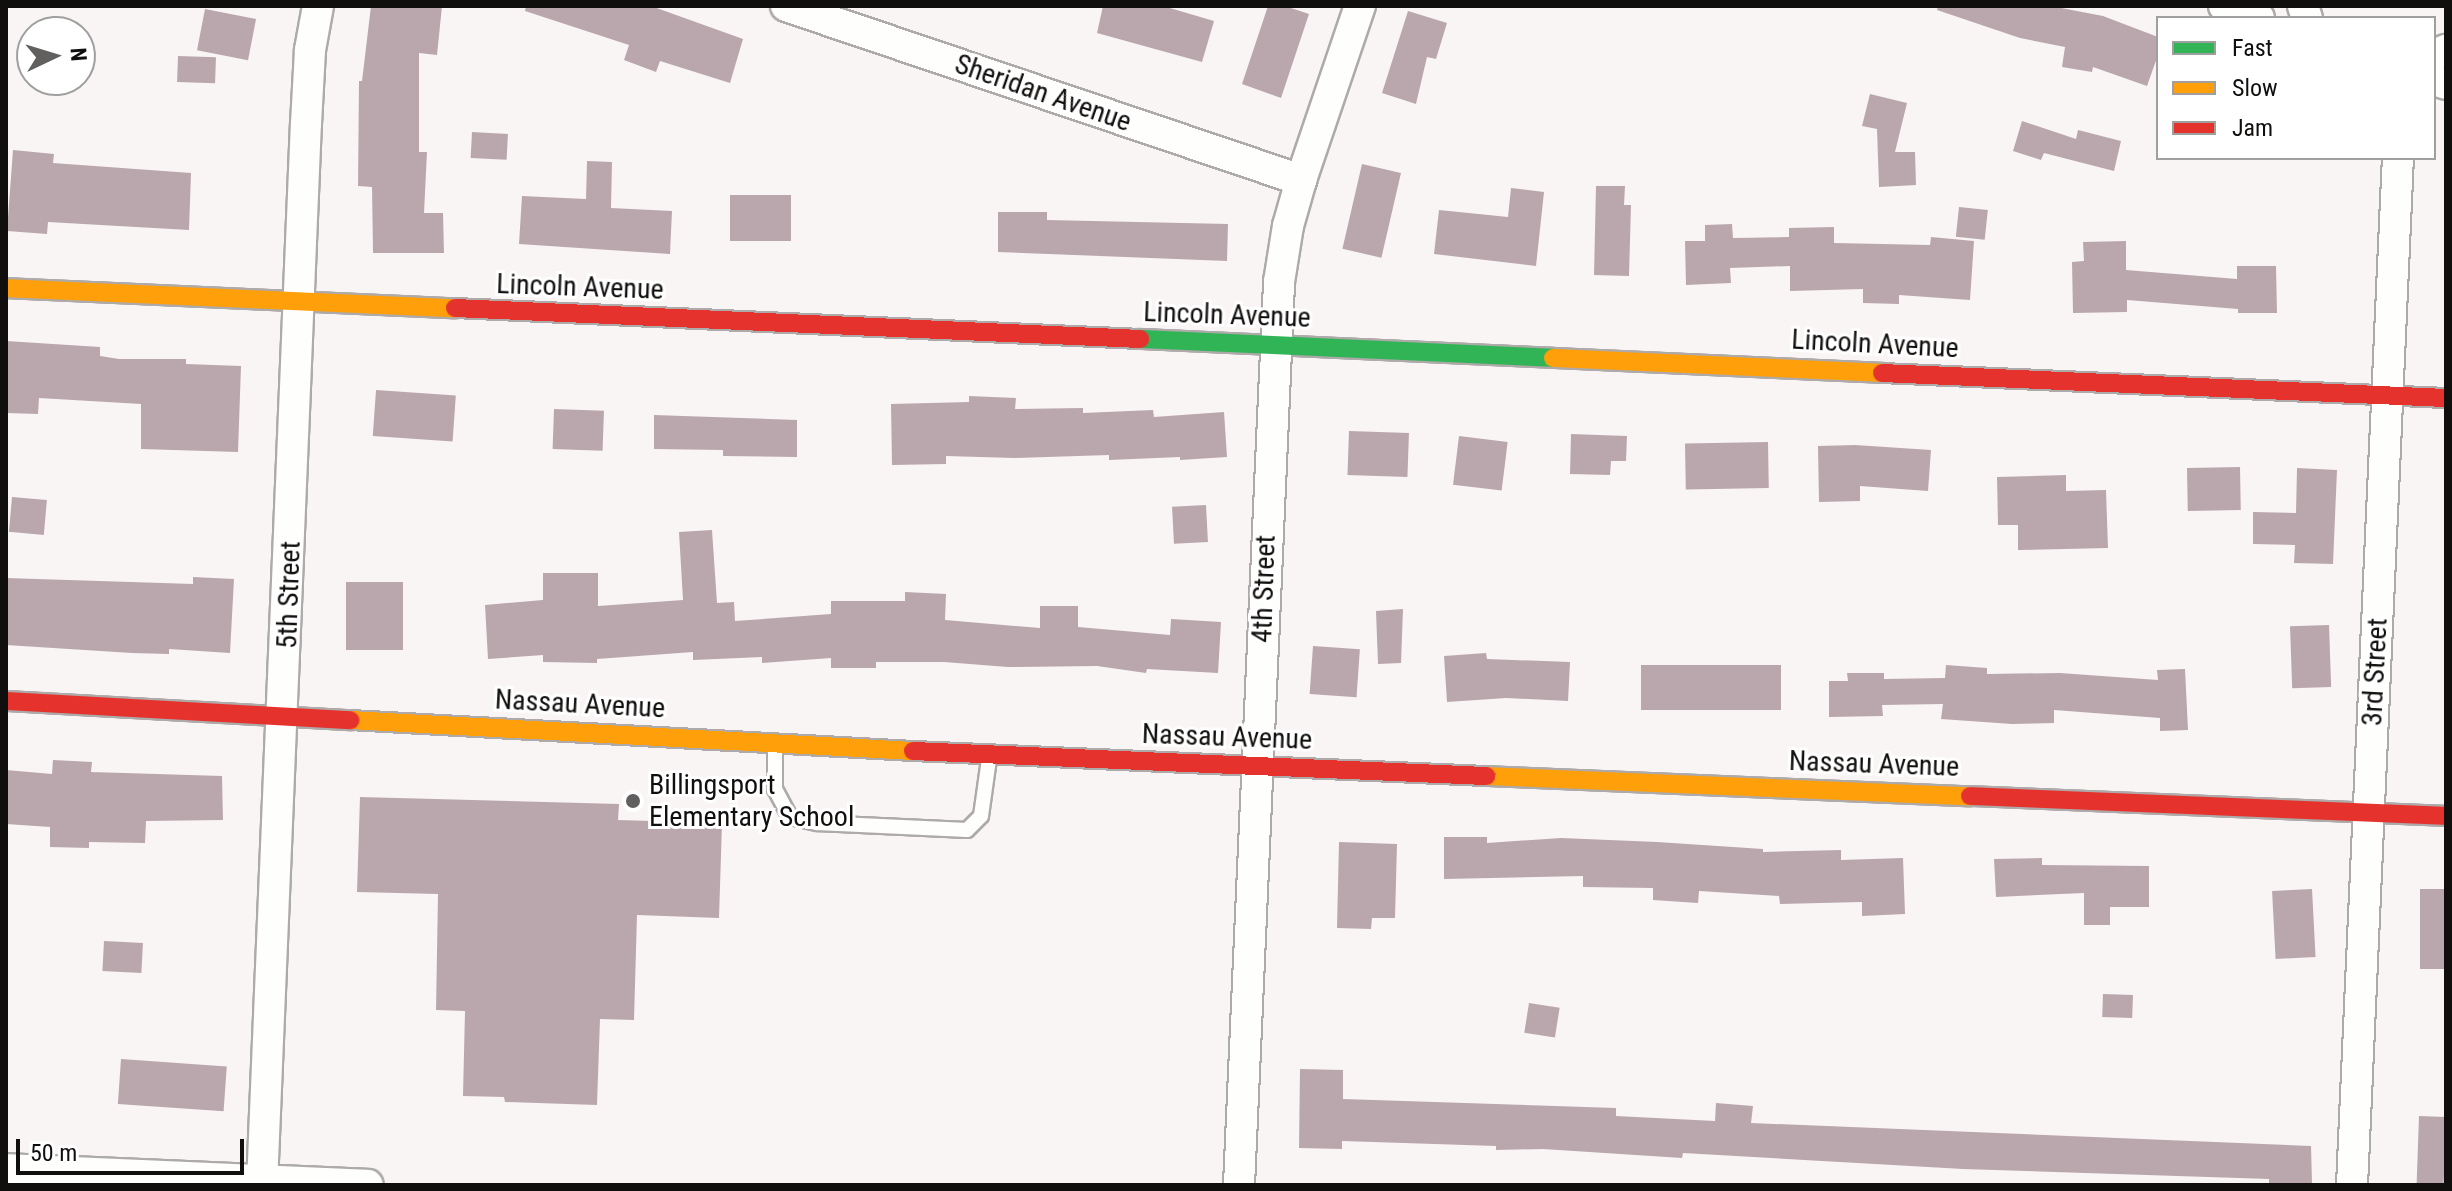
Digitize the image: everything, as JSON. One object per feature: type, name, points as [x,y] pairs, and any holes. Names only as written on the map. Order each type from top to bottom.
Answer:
[{"type":"street","name":"5th Street","points":[[262,1183],[310,50],[318,6]]},
{"type":"street","name":"Sheridan Avenue","points":[[786,6],[1301,180]]},
{"type":"street","name":"4th Street","points":[[1239,1185],[1274,345],[1288,226],[1360,6]]},
{"type":"street","points":[[2224,6],[2253,16]]},
{"type":"street","name":"3rd Street","points":[[2352,1185],[2398,160]]},
{"type":"street","name":"Lincoln Avenue","points":[[6,288],[301,304],[2446,398]]},
{"type":"street","name":"Nassau Avenue","points":[[6,701],[990,755],[2446,816]]},
{"type":"street","points":[[6,1169],[262,1183],[368,1185]]},
{"type":"lane","points":[[775,744],[775,789],[790,817],[817,823],[967,830],[981,816],[990,755]]},
{"type":"building","points":[[371,6],[442,6],[437,55],[419,53],[419,152],[427,152],[424,213],[443,213],[444,253],[373,253],[372,187],[358,186],[359,81],[362,81]]},
{"type":"building","points":[[526,6],[651,6],[743,39],[730,83],[660,61],[656,72],[624,60],[629,45],[525,11]]},
{"type":"building","points":[[1103,6],[1163,6],[1214,21],[1202,62],[1097,33]]},
{"type":"building","points":[[1268,6],[1285,6],[1309,14],[1281,98],[1242,84]]},
{"type":"building","points":[[1938,6],[2051,6],[2103,16],[2156,36],[2156,61],[2147,86],[2093,67],[2092,72],[2062,67],[2065,47],[2020,38],[1937,10]]},
{"type":"building","points":[[205,9],[256,19],[248,60],[197,50]]},
{"type":"building","points":[[1408,11],[1447,23],[1436,59],[1427,57],[1416,104],[1382,93]]},
{"type":"building","points":[[178,56],[216,57],[215,83],[177,82]]},
{"type":"building","points":[[1870,94],[1907,103],[1895,152],[1915,152],[1916,185],[1879,187],[1877,129],[1862,126]]},
{"type":"building","points":[[2022,121],[2076,139],[2078,130],[2121,141],[2114,171],[2044,153],[2041,160],[2013,151]]},
{"type":"building","points":[[472,132],[508,134],[507,160],[471,158]]},
{"type":"building","points":[[13,150],[54,154],[53,163],[191,173],[189,230],[48,222],[47,234],[7,231]]},
{"type":"building","points":[[587,161],[612,162],[611,208],[672,211],[670,254],[519,244],[522,196],[586,199]]},
{"type":"building","points":[[1362,164],[1401,173],[1381,258],[1342,249]]},
{"type":"building","points":[[1596,186],[1625,186],[1624,205],[1631,205],[1629,276],[1594,275]]},
{"type":"building","points":[[1511,188],[1544,192],[1536,266],[1434,254],[1439,210],[1508,217]]},
{"type":"building","points":[[730,195],[791,195],[791,241],[730,241]]},
{"type":"building","points":[[1959,207],[1988,210],[1985,240],[1956,237]]},
{"type":"building","points":[[998,212],[1047,212],[1047,220],[1228,224],[1227,261],[998,252]]},
{"type":"building","points":[[1732,224],[1733,238],[1789,237],[1789,228],[1834,227],[1834,243],[1930,245],[1931,237],[1974,241],[1970,300],[1899,295],[1899,304],[1863,303],[1863,289],[1790,291],[1790,266],[1730,268],[1731,283],[1686,285],[1685,241],[1705,241],[1705,225]]},
{"type":"building","points":[[2126,241],[2126,270],[2237,279],[2237,266],[2276,266],[2277,313],[2238,313],[2238,309],[2127,300],[2127,312],[2073,313],[2072,262],[2084,261],[2083,242]]},
{"type":"building","points":[[6,341],[100,347],[100,356],[119,359],[186,359],[186,364],[241,366],[238,452],[141,449],[141,404],[39,398],[38,414],[6,413]]},
{"type":"building","points":[[376,390],[456,396],[453,441],[373,436]]},
{"type":"building","points":[[969,396],[1016,398],[1015,409],[1083,408],[1083,413],[1153,410],[1154,417],[1224,412],[1227,457],[1109,460],[1109,455],[1014,458],[946,456],[946,464],[892,465],[891,404],[969,402]]},
{"type":"building","points":[[554,409],[604,411],[603,451],[553,449]]},
{"type":"building","points":[[654,415],[797,420],[797,457],[723,456],[723,450],[654,449]]},
{"type":"building","points":[[1349,431],[1409,433],[1407,477],[1347,475]]},
{"type":"building","points":[[1571,434],[1627,436],[1626,461],[1611,461],[1610,475],[1570,474]]},
{"type":"building","points":[[1459,436],[1508,442],[1502,491],[1453,485]]},
{"type":"building","points":[[1768,442],[1769,488],[1686,489],[1685,443]]},
{"type":"building","points":[[1818,446],[1931,450],[1928,491],[1860,486],[1860,501],[1819,502]]},
{"type":"building","points":[[2240,467],[2241,510],[2188,511],[2187,468]]},
{"type":"building","points":[[2297,468],[2337,470],[2333,564],[2294,563],[2295,545],[2253,544],[2253,512],[2296,513]]},
{"type":"building","points":[[2066,475],[2066,491],[2106,490],[2108,548],[2018,550],[2018,525],[1998,525],[1997,477]]},
{"type":"building","points":[[12,497],[47,500],[44,535],[9,532]]},
{"type":"building","points":[[1206,505],[1208,542],[1174,544],[1172,507]]},
{"type":"building","points":[[712,530],[717,603],[734,602],[735,621],[831,614],[831,601],[905,601],[905,592],[946,594],[945,620],[1040,628],[1040,606],[1078,606],[1078,627],[1170,635],[1171,619],[1221,622],[1218,673],[1147,669],[1146,673],[1097,666],[1008,667],[944,662],[876,662],[876,668],[831,668],[831,658],[762,663],[762,657],[693,660],[693,652],[597,659],[597,663],[543,662],[543,655],[488,659],[485,605],[543,600],[543,573],[598,573],[598,606],[683,600],[679,532]]},
{"type":"building","points":[[193,577],[234,579],[230,653],[169,649],[169,654],[132,653],[6,645],[6,578],[193,584]]},
{"type":"building","points":[[346,582],[403,582],[403,650],[346,650]]},
{"type":"building","points":[[1403,609],[1401,663],[1378,664],[1376,611]]},
{"type":"building","points":[[2329,625],[2331,687],[2292,688],[2290,626]]},
{"type":"building","points":[[1313,646],[1360,649],[1357,697],[1310,694]]},
{"type":"building","points":[[1486,653],[1487,659],[1570,662],[1568,701],[1506,698],[1447,702],[1444,656]]},
{"type":"building","points":[[1641,665],[1781,665],[1781,710],[1641,710]]},
{"type":"building","points":[[1946,665],[1987,668],[1987,674],[2060,673],[2158,680],[2157,670],[2185,669],[2188,730],[2160,731],[2160,718],[2054,710],[2054,723],[2012,724],[1941,719],[1943,704],[1882,705],[1883,716],[1829,717],[1829,681],[1848,681],[1847,673],[1884,673],[1884,679],[1945,678]]},
{"type":"building","points":[[53,760],[92,762],[91,772],[222,776],[223,820],[146,821],[145,843],[89,842],[89,848],[50,847],[50,827],[6,824],[6,770],[52,774]]},
{"type":"building","points":[[360,797],[619,804],[618,820],[722,823],[719,918],[637,915],[634,1020],[600,1019],[597,1105],[505,1102],[504,1097],[463,1096],[465,1011],[436,1010],[438,894],[357,892]]},
{"type":"building","points":[[1444,837],[1487,837],[1487,843],[1561,838],[1763,849],[1763,852],[1841,850],[1841,860],[1903,858],[1905,914],[1862,916],[1862,902],[1780,904],[1779,896],[1699,891],[1698,903],[1653,900],[1653,888],[1583,887],[1583,876],[1444,879]]},
{"type":"building","points":[[1339,842],[1397,844],[1395,918],[1372,918],[1371,929],[1337,928]]},
{"type":"building","points":[[2042,858],[2042,865],[2149,866],[2149,907],[2110,907],[2110,925],[2084,925],[2084,893],[1996,897],[1994,859]]},
{"type":"building","points":[[2312,889],[2316,957],[2276,959],[2272,891]]},
{"type":"building","points":[[2420,889],[2446,889],[2446,969],[2420,969]]},
{"type":"building","points":[[104,941],[143,943],[141,973],[102,971]]},
{"type":"building","points":[[2103,994],[2133,995],[2132,1018],[2102,1017]]},
{"type":"building","points":[[1529,1003],[1560,1008],[1555,1037],[1524,1033]]},
{"type":"building","points":[[121,1059],[227,1066],[224,1111],[118,1104]]},
{"type":"building","points":[[1300,1069],[1343,1070],[1343,1099],[1616,1108],[1616,1116],[1715,1121],[1716,1103],[1753,1106],[1751,1123],[2311,1146],[2312,1183],[2269,1185],[2269,1179],[1963,1169],[1683,1153],[1682,1158],[1543,1149],[1496,1150],[1496,1146],[1342,1141],[1342,1149],[1299,1148]]},
{"type":"building","points":[[2419,1116],[2446,1117],[2444,1185],[2417,1185]]},
{"type":"traffic: fast","points":[[1140,339],[1553,358]]},
{"type":"traffic: slow","points":[[6,288],[455,308]]},
{"type":"traffic: slow","points":[[1553,358],[1882,373]]},
{"type":"traffic: slow","points":[[350,720],[913,751]]},
{"type":"traffic: slow","points":[[1486,776],[1970,796]]},
{"type":"traffic: jam","points":[[455,308],[1140,339]]},
{"type":"traffic: jam","points":[[1882,373],[2446,398]]},
{"type":"traffic: jam","points":[[6,701],[350,720]]},
{"type":"traffic: jam","points":[[913,751],[1486,776]]},
{"type":"traffic: jam","points":[[1970,796],[2446,816]]},
{"type":"place","name":"Billingsport Elementary School","points":[[633,801]]}]
